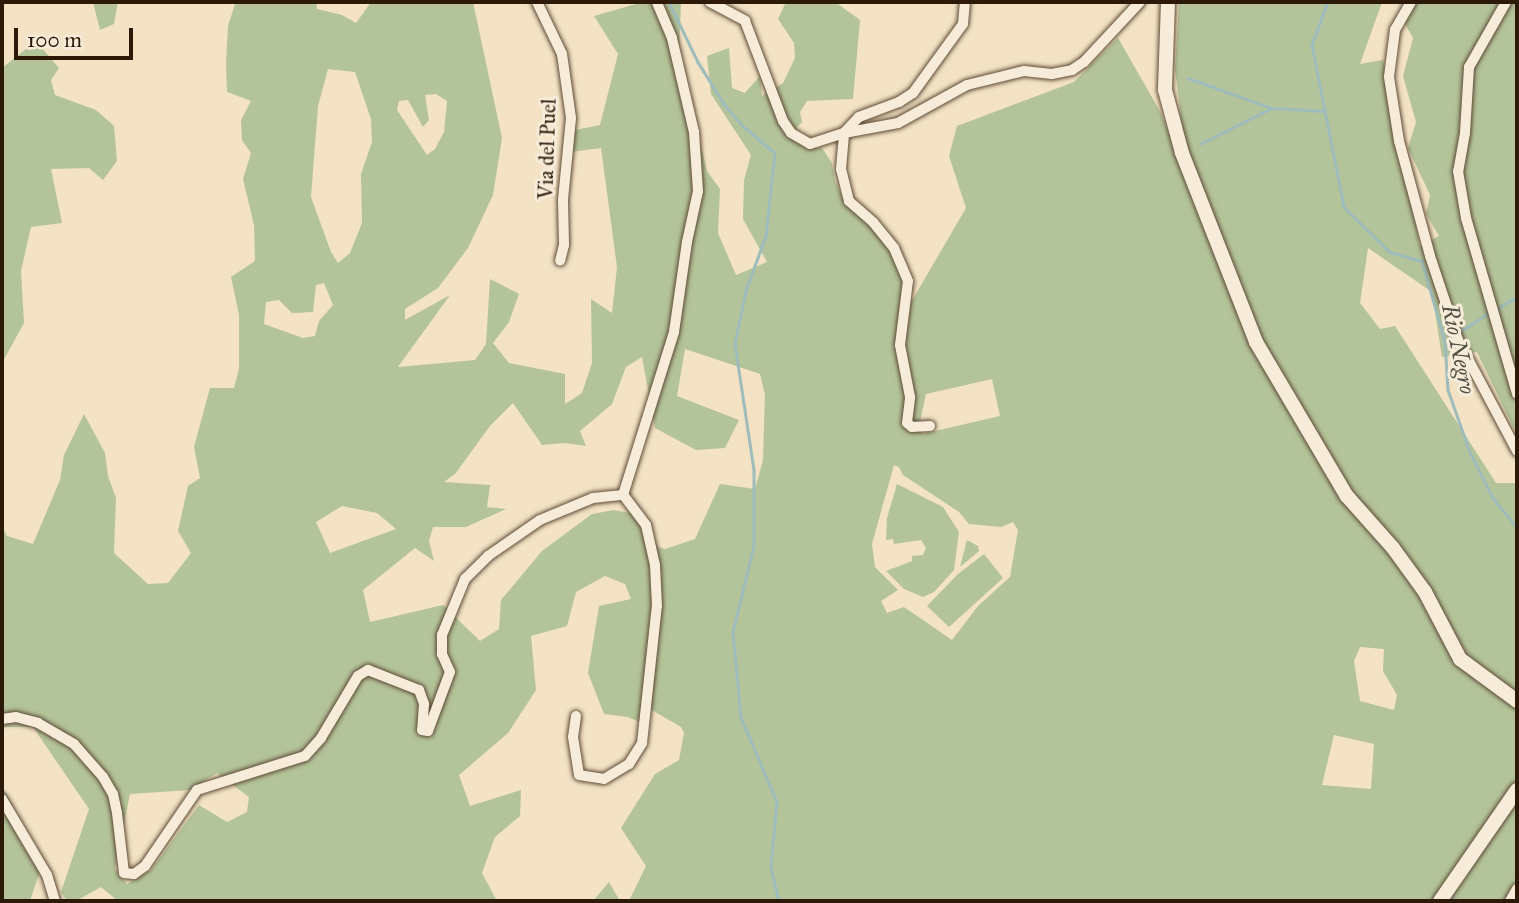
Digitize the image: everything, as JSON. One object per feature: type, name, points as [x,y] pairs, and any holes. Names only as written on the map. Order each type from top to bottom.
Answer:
[{"type":"main road","points":[[1168,2],[1165,90],[1182,153],[1256,342],[1346,495],[1393,548],[1425,592],[1460,659],[1517,701]]},
{"type":"main road","points":[[1440,901],[1517,790]]},
{"type":"street","name":"Via del Puel","points":[[537,2],[562,54],[570,106],[563,200],[564,245],[560,261]]},
{"type":"street","points":[[623,495],[647,426],[674,332],[687,242],[698,191],[694,132],[672,38],[657,2]]},
{"type":"street","points":[[710,2],[745,21],[783,121],[791,133],[810,144],[844,133],[898,123],[967,85],[1024,71],[1052,74],[1072,70],[1084,62],[1140,2]]},
{"type":"street","points":[[930,426],[912,427],[907,423],[910,397],[900,345],[908,281],[894,248],[873,222],[849,201],[841,169],[844,133],[859,117],[899,102],[913,93],[963,24],[965,2]]},
{"type":"street","points":[[1410,2],[1395,30],[1389,77],[1399,141],[1430,256],[1458,340],[1517,450]]},
{"type":"street","points":[[1506,2],[1469,67],[1465,132],[1458,171],[1466,218],[1517,394]]},
{"type":"street","points":[[576,716],[573,737],[579,775],[604,779],[628,764],[642,743],[657,607],[655,565],[646,525],[623,495]]},
{"type":"street","points":[[2,719],[16,717],[38,723],[74,744],[103,777],[113,794],[124,873],[134,874],[145,866],[197,790],[306,756],[321,738],[358,676],[369,670],[419,690],[424,704],[422,730],[428,731],[450,672],[442,654],[442,635],[465,579],[488,556],[540,520],[593,498],[623,495]]},
{"type":"street","points":[[2,799],[47,875],[55,901]]},
{"type":"street","points":[[1510,901],[1517,889]]},
{"type":"green space","points":[[93,2],[118,2],[114,24],[100,30]]},
{"type":"green space","points":[[232,2],[316,2],[317,9],[342,15],[356,23],[371,2],[473,2],[502,138],[493,195],[468,248],[438,288],[405,309],[405,320],[450,295],[398,367],[475,360],[486,344],[490,279],[519,294],[509,322],[493,343],[509,363],[565,374],[565,404],[582,393],[592,363],[591,299],[612,313],[617,267],[601,148],[570,152],[575,130],[600,125],[618,54],[594,16],[643,2],[681,2],[679,53],[707,171],[720,189],[718,233],[736,275],[767,262],[743,219],[744,180],[751,155],[711,94],[707,56],[729,48],[732,88],[745,93],[760,76],[762,96],[783,83],[795,58],[794,43],[778,19],[786,2],[835,2],[860,20],[853,99],[807,101],[800,112],[802,122],[790,135],[805,148],[822,148],[832,163],[835,181],[846,204],[881,236],[897,264],[910,304],[966,208],[949,156],[957,126],[1074,82],[1118,38],[1161,113],[1251,344],[1420,594],[1456,662],[1511,700],[1517,711],[1517,782],[1434,901],[629,901],[646,866],[621,828],[655,774],[679,760],[684,733],[681,727],[645,706],[642,723],[628,717],[604,714],[588,673],[599,606],[631,599],[625,584],[605,576],[576,592],[567,626],[531,636],[536,690],[508,733],[459,775],[470,806],[521,790],[520,816],[495,837],[482,873],[497,901],[118,901],[101,887],[76,901],[67,901],[61,892],[89,809],[33,727],[4,727],[2,730],[2,526],[7,536],[33,544],[60,480],[64,455],[84,414],[105,453],[108,476],[116,498],[114,553],[148,584],[168,583],[191,553],[178,531],[188,486],[200,478],[194,447],[210,388],[234,388],[239,369],[239,315],[231,277],[255,261],[254,225],[243,179],[251,153],[242,140],[241,120],[251,101],[227,92],[228,26],[235,4]],"holes":[[[328,69],[355,72],[371,119],[372,142],[361,174],[362,223],[350,253],[338,263],[331,252],[311,197],[318,106]],[[436,94],[447,101],[444,132],[435,149],[427,155],[397,110],[399,101],[408,100],[423,127],[429,120],[425,95]],[[324,283],[333,305],[319,321],[315,336],[303,338],[264,324],[266,302],[279,300],[292,313],[313,312],[316,285]],[[685,349],[760,374],[765,395],[763,460],[755,489],[720,484],[695,539],[665,549],[658,547],[644,516],[614,510],[592,514],[542,551],[501,600],[499,629],[480,641],[443,605],[370,622],[363,590],[415,548],[434,561],[429,541],[433,527],[466,527],[506,509],[487,507],[490,485],[444,482],[455,474],[490,426],[513,403],[542,445],[565,443],[586,446],[580,431],[612,404],[626,367],[642,357],[655,428],[696,450],[725,448],[739,420],[677,396]],[[992,379],[1000,416],[922,434],[920,422],[926,394]],[[894,465],[899,467],[903,475],[959,512],[969,524],[1001,527],[1013,522],[1018,530],[1010,577],[978,606],[952,640],[904,607],[887,613],[881,601],[898,590],[875,567],[872,544]],[[342,506],[377,513],[396,529],[330,553],[316,522]],[[1360,647],[1384,649],[1383,671],[1397,695],[1394,710],[1360,701],[1354,661]],[[1334,735],[1374,744],[1371,789],[1322,785]],[[217,773],[249,797],[247,812],[227,822],[199,805],[151,870],[127,884],[115,869],[130,794],[190,790]]]},
{"type":"green space","points":[[1179,2],[1382,2],[1360,64],[1383,60],[1420,246],[1439,236],[1426,214],[1430,195],[1408,148],[1416,122],[1403,76],[1413,38],[1405,24],[1408,2],[1517,2],[1517,435],[1477,352],[1442,357],[1432,292],[1368,248],[1360,303],[1380,329],[1395,326],[1496,483],[1517,483],[1517,692],[1464,655],[1350,492],[1261,339],[1184,141],[1175,69]]},
{"type":"green space","points":[[36,41],[59,68],[51,80],[55,95],[96,110],[114,126],[117,161],[103,180],[89,168],[51,169],[62,223],[31,227],[21,271],[24,323],[2,363],[2,68]]},
{"type":"green space","points":[[897,484],[943,507],[959,532],[954,570],[934,592],[923,597],[904,589],[886,571],[912,561],[912,556],[923,555],[926,548],[921,540],[894,544],[893,539],[886,540],[887,518]]},
{"type":"green space","points":[[967,540],[978,546],[979,551],[960,567]]},
{"type":"green space","points":[[984,554],[1003,578],[949,627],[927,606],[958,574]]},
{"type":"green space","points":[[2,785],[42,865],[30,901],[2,901]]},
{"type":"green space","points":[[1517,799],[1517,901],[1446,901]]},
{"type":"green space","points":[[609,882],[620,901],[593,901]]},
{"type":"waterway","points":[[669,2],[698,62],[724,104],[744,127],[775,153],[766,236],[746,291],[735,344],[754,469],[754,546],[733,632],[741,717],[777,802],[771,867],[779,901]]},
{"type":"waterway","name":"Rio Negro","points":[[1328,2],[1312,45],[1344,207],[1390,252],[1422,261],[1445,341],[1448,390],[1470,452],[1493,498],[1517,528]]},
{"type":"waterway","points":[[1188,78],[1272,108],[1323,111]]},
{"type":"waterway","points":[[1200,144],[1272,108]]},
{"type":"waterway","points":[[1496,309],[1517,297]]},
{"type":"waterway","points":[[1446,341],[1490,312]]}]
